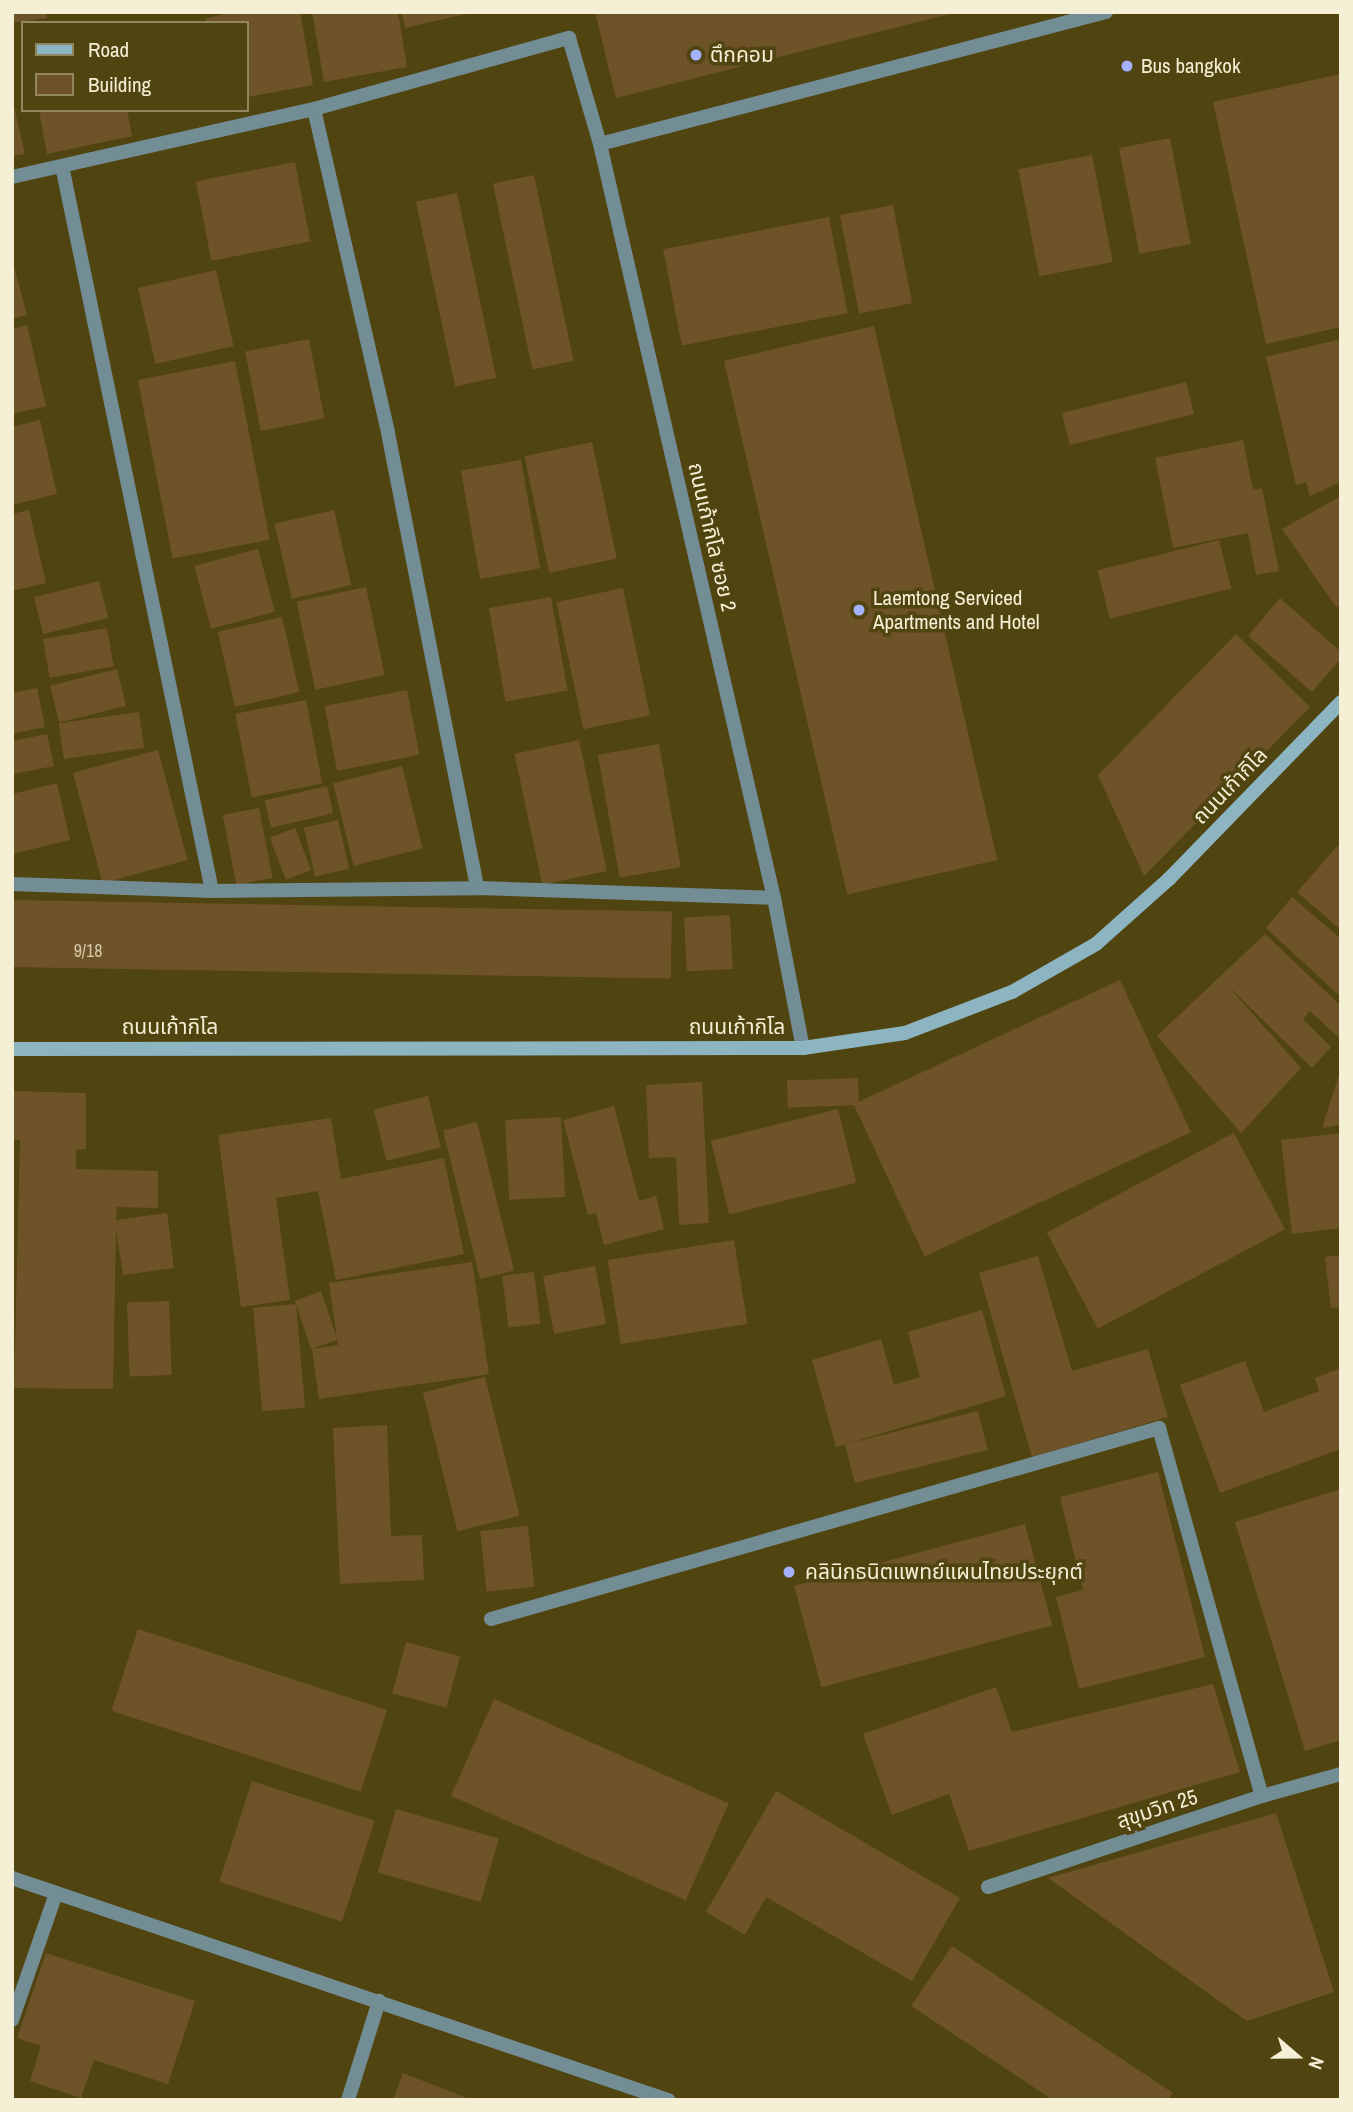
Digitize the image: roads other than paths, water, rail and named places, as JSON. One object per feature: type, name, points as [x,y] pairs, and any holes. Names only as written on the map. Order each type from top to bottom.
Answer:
[{"type":"main road","name":"ถนนเก้ากิโล","points":[[12,1049],[803,1048],[905,1033],[1012,992],[1096,944],[1169,878],[1341,702]]},
{"type":"street","points":[[600,144],[1106,12]]},
{"type":"street","name":"ถนนเก้ากิโล ซอย 2","points":[[314,109],[569,38],[600,144],[774,898],[803,1048]]},
{"type":"street","points":[[12,177],[314,109],[388,433],[477,888]]},
{"type":"street","points":[[62,166],[212,891]]},
{"type":"street","points":[[12,884],[212,891],[477,888],[774,898]]},
{"type":"street","points":[[491,1619],[1158,1428],[1262,1796]]},
{"type":"street","name":"สุขุมวิท 25","points":[[988,1887],[1262,1796],[1341,1774]]},
{"type":"street","points":[[12,1878],[667,2100]]},
{"type":"street","points":[[12,2020],[56,1894]]},
{"type":"street","points":[[348,2100],[379,2001]]},
{"type":"place","name":"ตึกคอม","points":[[696,55]]},
{"type":"place","name":"Bus bangkok","points":[[1127,66]]},
{"type":"place","name":"Laemtong Serviced Apartments and Hotel","points":[[859,610]]},
{"type":"place","name":"คลินิกธนิตแพทย์แผนไทยประยุกต์","points":[[789,1572]]}]
